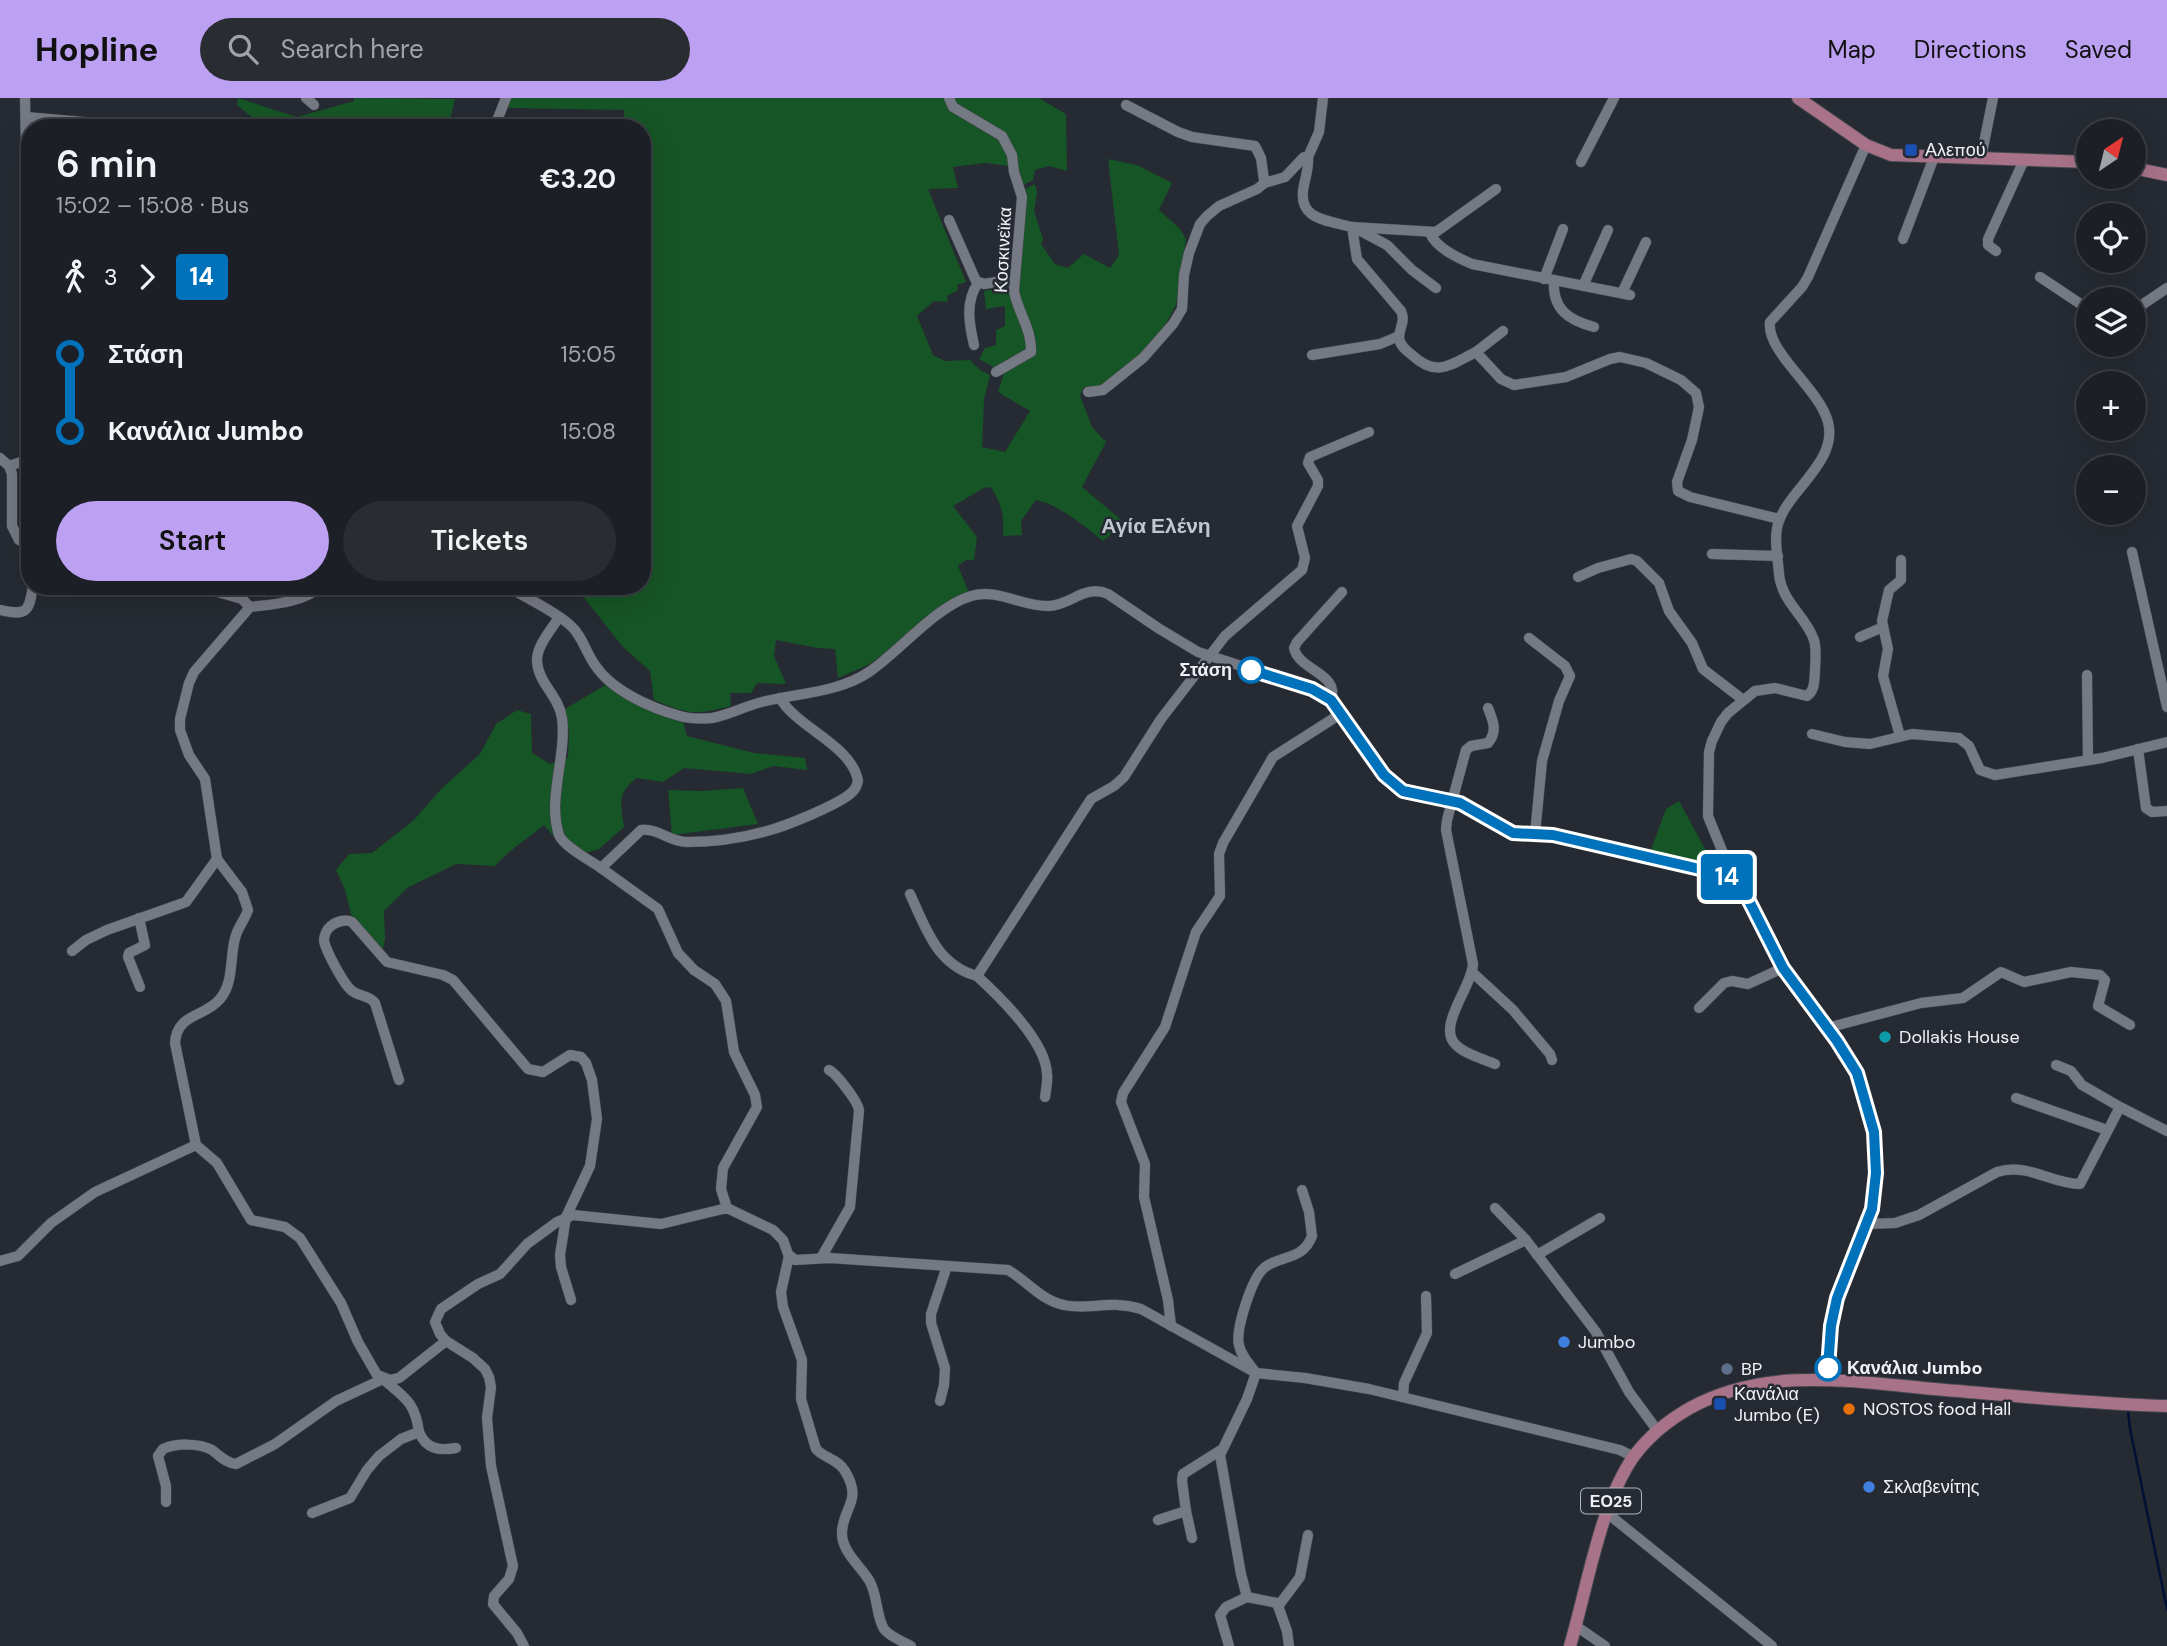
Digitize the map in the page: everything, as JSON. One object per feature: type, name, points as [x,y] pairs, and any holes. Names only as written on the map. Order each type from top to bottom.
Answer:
[{"type":"main road","points":[[1798,98],[1866,145],[1891,155],[2076,162]]},
{"type":"main road","points":[[2146,171],[2167,175]]},
{"type":"main road","name":"ΕΟ25","points":[[1570,1646],[1607,1513],[1621,1478],[1634,1457],[1657,1430],[1683,1412],[1732,1389],[1777,1381],[1828,1379],[2167,1406]]},
{"type":"street","points":[[25,98],[26,117],[49,119]]},
{"type":"street","points":[[498,119],[506,98]]},
{"type":"street","name":"Κοσκινεϊκα","points":[[949,98],[953,107],[1002,136],[1012,155],[1022,197],[1014,291],[1016,306],[1032,338],[1031,352],[996,372]]},
{"type":"street","points":[[1323,98],[1319,132],[1308,157],[1302,195],[1305,207],[1314,216],[1352,227],[1387,245],[1412,270],[1436,288]]},
{"type":"street","points":[[1581,162],[1614,98]]},
{"type":"street","points":[[1982,158],[1993,98]]},
{"type":"street","points":[[1126,105],[1192,137],[1255,146],[1260,152],[1266,182]]},
{"type":"street","points":[[1725,876],[1725,858],[1708,816],[1709,752],[1712,741],[1721,722],[1742,699],[1755,691],[1775,688],[1807,696],[1814,687],[1815,642],[1783,590],[1778,556],[1779,520],[1826,449],[1829,430],[1814,393],[1770,336],[1769,322],[1808,278],[1866,145]]},
{"type":"street","points":[[1088,392],[1096,393],[1102,390],[1143,358],[1173,324],[1182,309],[1184,275],[1189,253],[1200,224],[1206,216],[1219,206],[1257,189],[1266,182],[1285,177],[1302,158],[1308,157]]},
{"type":"street","points":[[1903,239],[1934,157]]},
{"type":"street","points":[[1996,250],[1989,245],[1988,239],[2024,160]]},
{"type":"street","points":[[1352,227],[1430,233],[1445,228],[1496,189]]},
{"type":"street","points":[[949,220],[971,275],[978,283],[1015,279]]},
{"type":"street","points":[[1352,227],[1357,260],[1387,292],[1403,316],[1399,337],[1404,348],[1422,364],[1431,368],[1446,368],[1476,352],[1503,331]]},
{"type":"street","points":[[1563,229],[1549,280],[1554,297],[1560,308],[1579,323],[1594,327]]},
{"type":"street","points":[[1583,286],[1608,230]]},
{"type":"street","points":[[1430,233],[1439,245],[1465,261],[1626,294],[1646,242]]},
{"type":"street","points":[[2040,277],[2076,301]]},
{"type":"street","points":[[974,345],[969,302],[978,283]]},
{"type":"street","points":[[2146,302],[2167,288]]},
{"type":"street","points":[[1312,355],[1369,346],[1399,337]]},
{"type":"street","points":[[1476,352],[1501,379],[1514,385],[1566,377],[1620,357],[1639,361],[1675,377],[1694,390],[1699,402],[1692,440],[1677,485],[1678,491],[1690,498],[1779,520]]},
{"type":"street","points":[[977,976],[1084,808],[1099,793],[1114,786],[1124,777],[1161,719],[1237,623],[1302,570],[1305,558],[1297,526],[1318,486],[1318,480],[1308,463],[1310,457],[1369,432]]},
{"type":"street","points":[[0,458],[9,466],[12,474],[12,526],[21,541]]},
{"type":"street","points":[[9,466],[21,462]]},
{"type":"street","points":[[2132,552],[2167,707]]},
{"type":"street","points":[[1712,554],[1778,556]]},
{"type":"street","points":[[1578,577],[1595,569],[1631,559],[1637,561],[1659,583],[1669,611],[1695,649],[1703,669],[1742,699]]},
{"type":"street","points":[[1900,736],[1883,676],[1888,649],[1883,627],[1888,592],[1901,580],[1901,560]]},
{"type":"street","points":[[522,595],[575,630],[596,667],[609,681],[648,703],[692,719],[711,718],[780,698],[838,686],[863,676],[946,609],[965,598],[980,594],[995,595],[1048,606],[1065,602],[1088,591],[1104,592],[1169,635],[1209,656],[1312,689],[1331,700],[1380,770],[1399,789],[1411,794],[1452,801],[1472,809],[1509,831],[1553,835],[1598,845],[1725,876],[1736,882],[1744,891],[1783,968],[1857,1073],[1874,1132],[1876,1173],[1872,1209],[1837,1298],[1831,1326],[1828,1379]]},
{"type":"street","points":[[1331,700],[1334,692],[1331,684],[1298,658],[1294,648],[1342,592]]},
{"type":"street","points":[[0,610],[18,614],[26,611],[31,595]]},
{"type":"street","points":[[228,595],[242,599],[250,607]]},
{"type":"street","points":[[309,595],[287,602],[250,607],[194,672],[181,709],[180,730],[189,755],[205,779],[217,859],[242,892],[248,910],[236,935],[228,984],[223,996],[212,1007],[181,1024],[175,1043],[196,1145],[217,1163],[251,1220],[285,1227],[300,1238],[341,1303],[372,1370],[413,1407],[419,1433],[425,1443],[444,1451],[456,1448]]},
{"type":"street","points":[[559,617],[539,650],[537,659],[539,672],[557,703],[562,721],[563,743],[557,790],[559,833],[566,844],[658,909],[678,953],[694,970],[715,984],[726,1001],[734,1052],[755,1095],[757,1107],[723,1168],[721,1189],[727,1208]]},
{"type":"street","points":[[1860,638],[1883,627]]},
{"type":"street","points":[[1529,638],[1564,666],[1570,676],[1559,701],[1542,761],[1535,834]]},
{"type":"street","points":[[2087,675],[2088,760]]},
{"type":"street","points":[[601,868],[641,830],[654,830],[671,839],[686,842],[752,834],[775,829],[838,802],[852,793],[858,781],[854,769],[828,740],[789,712],[780,698]]},
{"type":"street","points":[[1488,708],[1494,724],[1493,735],[1488,743],[1466,750],[1447,820],[1448,848],[1473,972],[1451,1021],[1449,1032],[1457,1046],[1495,1064]]},
{"type":"street","points":[[1171,1326],[1168,1300],[1144,1198],[1145,1164],[1121,1102],[1123,1093],[1165,1027],[1196,932],[1220,896],[1219,854],[1223,843],[1265,769],[1273,757],[1342,713]]},
{"type":"street","points":[[1812,734],[1845,742],[1870,744],[1917,734],[1959,738],[1969,746],[1980,770],[1995,775],[2088,760],[2167,742]]},
{"type":"street","points":[[2138,749],[2146,808],[2152,812],[2167,811]]},
{"type":"street","points":[[72,951],[96,935],[186,902],[217,859]]},
{"type":"street","points":[[910,894],[929,935],[949,962],[962,971],[977,976],[1023,1024],[1048,1072],[1045,1097]]},
{"type":"street","points":[[139,918],[145,945],[129,953],[128,957],[140,986]]},
{"type":"street","points":[[399,1080],[374,1000],[359,996],[347,985],[324,942],[327,930],[344,920],[352,922],[387,962],[443,975],[453,980],[510,1045],[524,1066],[533,1072],[543,1072],[570,1055],[584,1059],[592,1080],[597,1119],[590,1166],[566,1217],[560,1261],[571,1300]]},
{"type":"street","points":[[1699,1008],[1727,982],[1748,984],[1783,968]]},
{"type":"street","points":[[1473,972],[1513,1010],[1550,1054],[1552,1060]]},
{"type":"street","points":[[1827,1028],[1921,1003],[1963,998],[2001,972],[2024,982],[2071,972],[2101,975],[2105,980],[2098,1006],[2130,1025]]},
{"type":"street","points":[[2056,1065],[2071,1071],[2082,1085],[2167,1131]]},
{"type":"street","points":[[821,1258],[850,1207],[859,1111],[856,1101],[829,1070]]},
{"type":"street","points":[[2016,1098],[2106,1130]]},
{"type":"street","points":[[1867,1224],[1907,1220],[1997,1171],[2007,1169],[2021,1169],[2080,1184],[2120,1107]]},
{"type":"street","points":[[0,1261],[18,1256],[51,1223],[95,1192],[196,1145]]},
{"type":"street","points":[[1256,1373],[1239,1345],[1240,1326],[1260,1272],[1271,1264],[1292,1257],[1310,1241],[1312,1226],[1302,1190]]},
{"type":"street","points":[[524,1646],[493,1604],[494,1596],[509,1579],[513,1566],[491,1466],[487,1418],[491,1387],[489,1377],[473,1357],[446,1341],[437,1329],[435,1322],[441,1309],[478,1284],[500,1274],[527,1244],[566,1217],[586,1216],[644,1224],[661,1223],[727,1208],[773,1230],[781,1237],[789,1256],[781,1292],[783,1307],[802,1360],[801,1399],[816,1449],[821,1455],[841,1464],[853,1493],[842,1532],[845,1546],[871,1583],[886,1632],[911,1646]]},
{"type":"street","points":[[1495,1208],[1526,1240],[1596,1332],[1629,1392],[1657,1430]]},
{"type":"street","points":[[1536,1255],[1600,1218]]},
{"type":"street","points":[[1455,1274],[1526,1240]]},
{"type":"street","points":[[789,1256],[798,1261],[821,1258],[1009,1270],[1046,1300],[1066,1306],[1123,1303],[1141,1309],[1256,1373],[1305,1378],[1403,1397],[1620,1450],[1634,1457]]},
{"type":"street","points":[[940,1401],[945,1368],[931,1323],[931,1314],[947,1266]]},
{"type":"street","points":[[1403,1397],[1404,1383],[1427,1333],[1426,1296]]},
{"type":"street","points":[[166,1502],[166,1486],[158,1456],[163,1449],[181,1445],[205,1447],[236,1464],[275,1444],[336,1401],[383,1379],[395,1380],[403,1376],[446,1341]]},
{"type":"street","points":[[1247,1597],[1220,1455],[1247,1399],[1256,1373]]},
{"type":"street","points":[[312,1513],[350,1498],[379,1456],[401,1439],[419,1433]]},
{"type":"street","points":[[1192,1538],[1186,1511],[1183,1474],[1221,1450]]},
{"type":"street","points":[[1158,1520],[1186,1511]]},
{"type":"street","points":[[1607,1513],[1772,1646]]},
{"type":"street","points":[[1279,1605],[1299,1580],[1308,1535]]},
{"type":"street","points":[[1230,1646],[1220,1615],[1226,1608],[1247,1597],[1273,1601],[1279,1605],[1289,1646]]},
{"type":"street","points":[[1576,1626],[1605,1646]]},
{"type":"green space","points":[[238,98],[297,117],[354,101],[354,98],[455,99],[450,119],[254,119],[237,105]]},
{"type":"green space","points":[[510,98],[1039,98],[1066,114],[1067,171],[1049,166],[1035,170],[1033,180],[1023,185],[1018,167],[985,163],[953,167],[958,188],[928,189],[966,282],[957,285],[958,290],[947,296],[948,302],[934,301],[917,316],[933,355],[945,361],[970,360],[990,375],[984,400],[982,447],[1005,452],[1030,411],[998,392],[1004,373],[979,359],[985,348],[996,345],[996,330],[1005,326],[1005,306],[986,309],[984,291],[1017,285],[1025,189],[1035,184],[1037,192],[1034,211],[1043,239],[1041,244],[1055,264],[1068,268],[1084,254],[1110,268],[1119,255],[1108,159],[1137,165],[1172,183],[1159,210],[1180,229],[1186,239],[1176,305],[1157,340],[1095,390],[1084,387],[1080,395],[1092,427],[1106,442],[1082,487],[1125,523],[1103,541],[1063,511],[1036,500],[1021,521],[1022,535],[1003,536],[1000,505],[991,487],[984,488],[953,506],[977,537],[974,560],[966,560],[958,566],[969,593],[868,665],[838,678],[835,649],[776,640],[774,656],[786,684],[757,683],[751,693],[730,693],[731,706],[700,712],[676,709],[654,700],[650,671],[623,647],[582,595],[651,595],[651,119],[624,119],[624,110],[506,108]]},
{"type":"green space","points":[[607,684],[683,721],[687,736],[754,753],[805,758],[807,770],[773,766],[751,774],[684,768],[663,782],[637,778],[623,794],[621,805],[624,827],[599,849],[585,853],[556,839],[544,825],[495,866],[456,864],[407,888],[384,911],[385,939],[382,953],[351,914],[336,870],[349,854],[372,853],[414,820],[441,789],[480,754],[496,724],[517,710],[531,714],[532,753],[550,764],[568,758],[569,732],[565,709]]},
{"type":"green space","points":[[743,788],[758,824],[672,835],[668,790]]},
{"type":"green space","points":[[1679,801],[1716,869],[1649,855],[1666,809]]},
{"type":"waterway","points":[[2128,1410],[2167,1609]]},
{"type":"bus line","name":"14","points":[[1251,670],[1312,689],[1331,700],[1384,775],[1403,791],[1460,803],[1513,833],[1553,835],[1717,873],[1736,882],[1744,891],[1783,968],[1843,1049],[1857,1073],[1874,1132],[1876,1173],[1872,1209],[1837,1298],[1831,1326],[1828,1368]]},
{"type":"place","name":"Αλεπού","points":[[1911,150]]},
{"type":"place","name":"Στάση","points":[[1251,670]]},
{"type":"place","name":"Dollakis House","points":[[1885,1037]]},
{"type":"place","name":"Jumbo","points":[[1564,1342]]},
{"type":"place","name":"Κανάλια Jumbo","points":[[1828,1368]]},
{"type":"place","name":"BP","points":[[1727,1369]]},
{"type":"place","name":"Κανάλια Jumbo (E)","points":[[1720,1404]]},
{"type":"place","name":"NOSTOS food Hall","points":[[1849,1409]]},
{"type":"place","name":"Σκλαβενίτης","points":[[1869,1487]]},
{"type":"district","name":"Αγία Ελένη","points":[[1156,526]]}]
